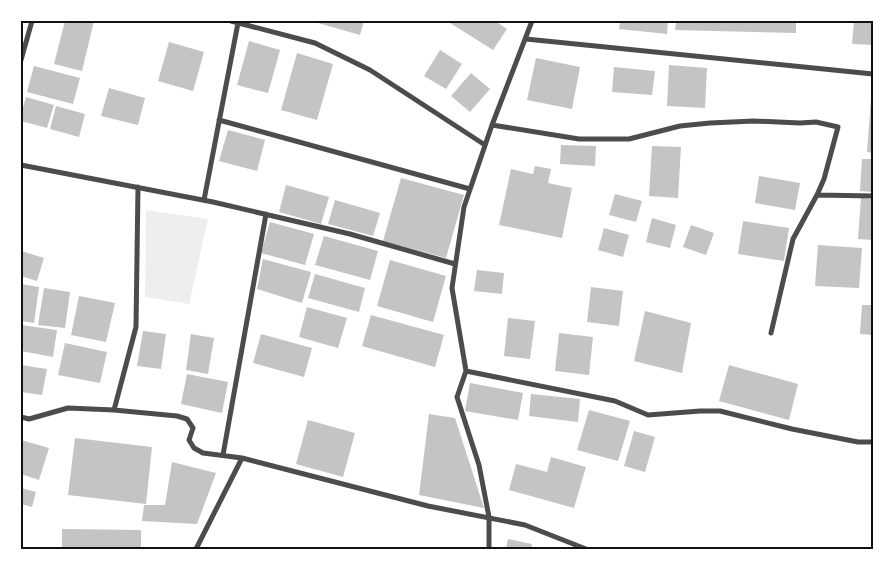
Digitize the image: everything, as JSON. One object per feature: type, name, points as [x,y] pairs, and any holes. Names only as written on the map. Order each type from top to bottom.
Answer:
[{"type":"street","points":[[21,60],[32,21]]},
{"type":"street","points":[[231,21],[315,43],[370,70],[485,145]]},
{"type":"street","points":[[489,549],[489,518],[479,466],[458,397],[466,371],[452,288],[464,207],[492,125],[532,21]]},
{"type":"street","points":[[204,200],[238,23]]},
{"type":"street","points":[[526,39],[873,74]]},
{"type":"street","points":[[220,120],[470,189]]},
{"type":"street","points":[[492,125],[579,139],[629,139],[680,126],[754,121],[816,122],[838,128],[824,178],[793,239],[772,333]]},
{"type":"street","points":[[21,165],[204,200],[266,214],[350,234],[455,264]]},
{"type":"street","points":[[114,410],[136,327],[138,187]]},
{"type":"street","points":[[817,195],[873,196]]},
{"type":"street","points":[[223,455],[266,214]]},
{"type":"street","points":[[466,371],[615,401],[648,415],[720,411],[792,429],[858,442],[873,442]]},
{"type":"street","points":[[21,417],[29,419],[68,408],[177,416],[188,419],[194,428],[189,440],[194,448],[203,453],[242,458],[428,506],[525,525],[586,549]]},
{"type":"street","points":[[196,549],[242,458]]},
{"type":"shaded area","points":[[146,210],[208,219],[189,304],[145,297]]},
{"type":"building","points":[[65,21],[94,21],[82,71],[54,64]]},
{"type":"building","points":[[311,21],[364,21],[360,35]]},
{"type":"building","points":[[451,21],[495,21],[507,29],[493,50],[450,23]]},
{"type":"building","points":[[620,21],[668,21],[667,34],[619,29]]},
{"type":"building","points":[[676,21],[796,21],[796,33],[675,30]]},
{"type":"building","points":[[854,21],[873,21],[873,45],[852,44]]},
{"type":"building","points":[[249,41],[280,50],[268,93],[237,85]]},
{"type":"building","points":[[169,42],[204,52],[193,91],[158,81]]},
{"type":"building","points":[[440,50],[462,64],[446,89],[424,76]]},
{"type":"building","points":[[297,53],[333,64],[317,120],[281,110]]},
{"type":"building","points":[[536,58],[580,67],[572,109],[527,100]]},
{"type":"building","points":[[669,65],[707,68],[705,108],[667,106]]},
{"type":"building","points":[[34,66],[80,78],[73,104],[27,92]]},
{"type":"building","points":[[614,67],[655,71],[652,95],[612,92]]},
{"type":"building","points":[[471,73],[490,89],[470,112],[451,96]]},
{"type":"building","points":[[109,88],[145,98],[138,125],[101,116]]},
{"type":"building","points":[[26,97],[54,105],[47,128],[21,121]]},
{"type":"building","points":[[871,99],[873,99],[873,153],[867,152]]},
{"type":"building","points":[[56,106],[85,114],[79,137],[50,129]]},
{"type":"building","points":[[228,130],[265,140],[257,171],[219,161]]},
{"type":"building","points":[[561,145],[596,146],[595,166],[560,164]]},
{"type":"building","points":[[652,146],[681,147],[678,198],[649,196]]},
{"type":"building","points":[[862,159],[873,159],[873,192],[860,191]]},
{"type":"building","points":[[535,166],[551,169],[548,183],[572,188],[562,238],[499,225],[511,169],[533,174]]},
{"type":"building","points":[[759,176],[800,183],[795,210],[755,203]]},
{"type":"building","points":[[401,178],[464,195],[446,258],[383,241]]},
{"type":"building","points":[[286,185],[329,197],[321,224],[279,212]]},
{"type":"building","points":[[615,194],[642,201],[636,222],[609,215]]},
{"type":"building","points":[[861,198],[873,199],[873,240],[858,239]]},
{"type":"building","points":[[335,200],[380,213],[373,236],[328,224]]},
{"type":"building","points":[[652,218],[676,225],[670,248],[646,242]]},
{"type":"building","points":[[743,221],[789,228],[784,261],[738,254]]},
{"type":"building","points":[[270,222],[314,234],[305,265],[261,253]]},
{"type":"building","points":[[691,225],[714,233],[706,255],[683,247]]},
{"type":"building","points":[[604,228],[629,235],[623,257],[598,250]]},
{"type":"building","points":[[324,236],[378,251],[370,280],[315,265]]},
{"type":"building","points":[[818,245],[862,248],[859,288],[815,286]]},
{"type":"building","points":[[21,251],[44,258],[37,281],[21,276]]},
{"type":"building","points":[[263,259],[311,272],[302,303],[257,289]]},
{"type":"building","points":[[390,260],[446,276],[433,322],[377,306]]},
{"type":"building","points":[[477,270],[504,273],[502,294],[474,291]]},
{"type":"building","points":[[315,274],[365,288],[359,312],[308,298]]},
{"type":"building","points":[[21,284],[39,287],[34,323],[21,321]]},
{"type":"building","points":[[591,287],[623,291],[619,326],[587,322]]},
{"type":"building","points":[[44,288],[70,292],[65,328],[38,325]]},
{"type":"building","points":[[79,296],[115,303],[106,342],[71,335]]},
{"type":"building","points":[[862,305],[873,305],[873,335],[860,334]]},
{"type":"building","points":[[307,307],[347,318],[338,348],[299,337]]},
{"type":"building","points":[[645,311],[691,323],[682,373],[634,361]]},
{"type":"building","points":[[371,315],[444,335],[435,367],[362,346]]},
{"type":"building","points":[[508,318],[535,321],[530,359],[504,356]]},
{"type":"building","points":[[21,325],[57,330],[53,357],[21,351]]},
{"type":"building","points":[[143,331],[166,334],[161,369],[137,366]]},
{"type":"building","points":[[559,333],[593,337],[589,375],[555,371]]},
{"type":"building","points":[[191,334],[214,338],[208,374],[186,370]]},
{"type":"building","points":[[261,334],[312,348],[304,377],[253,363]]},
{"type":"building","points":[[65,343],[107,352],[100,383],[58,375]]},
{"type":"building","points":[[21,365],[47,369],[42,395],[21,392]]},
{"type":"building","points":[[729,365],[798,384],[789,420],[719,401]]},
{"type":"building","points":[[187,374],[228,382],[222,413],[181,404]]},
{"type":"building","points":[[470,383],[523,393],[518,420],[465,411]]},
{"type":"building","points":[[531,394],[580,399],[578,422],[529,416]]},
{"type":"building","points":[[589,410],[630,421],[618,461],[577,450]]},
{"type":"building","points":[[429,414],[455,418],[484,508],[419,495]]},
{"type":"building","points":[[308,420],[355,433],[343,477],[296,464]]},
{"type":"building","points":[[634,431],[655,437],[645,472],[624,466]]},
{"type":"building","points":[[75,438],[152,447],[146,504],[68,495]]},
{"type":"building","points":[[21,440],[49,448],[39,480],[21,474]]},
{"type":"building","points":[[551,457],[586,467],[574,508],[509,490],[516,464],[547,472]]},
{"type":"building","points":[[172,462],[216,473],[197,524],[142,521],[144,505],[165,505]]},
{"type":"building","points":[[21,488],[36,492],[32,507],[21,504]]},
{"type":"building","points":[[62,529],[141,530],[141,549],[62,549]]},
{"type":"building","points":[[508,539],[532,544],[531,549],[506,549]]}]
